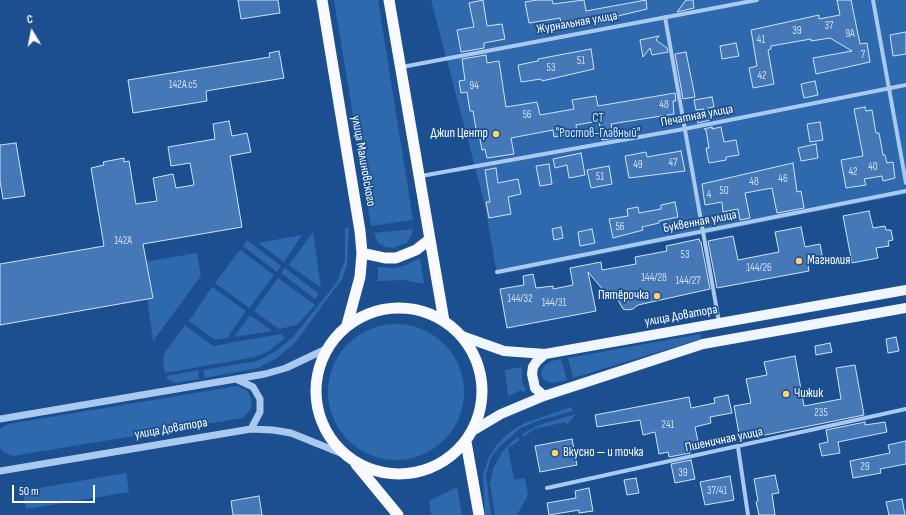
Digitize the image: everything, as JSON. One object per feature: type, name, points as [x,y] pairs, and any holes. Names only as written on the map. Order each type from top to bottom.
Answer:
[{"type":"highway","name":"улица Малиновского","points":[[322,0],[360,231],[362,253],[360,277],[347,325]]},
{"type":"highway","points":[[389,0],[444,321]]},
{"type":"highway","points":[[362,253],[385,258],[396,258],[416,250],[430,239]]},
{"type":"highway","points":[[355,464],[390,475],[425,472],[452,457],[466,442],[474,430],[480,413],[482,379],[474,355],[462,336],[444,321],[433,315],[412,309],[395,308],[361,317],[347,325],[337,335],[326,349],[318,369],[315,387],[315,404],[324,431],[343,454],[355,464],[398,515]]},
{"type":"highway","points":[[466,442],[479,515]]},
{"type":"main road","name":"улица Доватора","points":[[462,336],[504,351],[546,354],[719,322],[906,290]]},
{"type":"main road","points":[[474,430],[501,414],[544,396],[716,341],[906,308]]},
{"type":"main road","points":[[544,396],[535,388],[532,374],[533,367],[537,361],[546,354]]},
{"type":"street","name":"Журнальная улица","points":[[401,67],[757,0]]},
{"type":"street","points":[[873,0],[906,183]]},
{"type":"street","points":[[665,18],[719,322]]},
{"type":"street","name":"Печатная улица","points":[[420,176],[684,129],[906,85]]},
{"type":"street","name":"Буквенная улица","points":[[497,272],[906,191]]},
{"type":"street","points":[[0,419],[236,379],[286,368],[326,349]]},
{"type":"street","points":[[236,379],[253,387],[260,399],[260,412],[251,429]]},
{"type":"street","name":"Пшеничная улица","points":[[547,488],[906,409]]},
{"type":"street","name":"улица Доватора","points":[[0,471],[251,429],[291,433],[343,454]]},
{"type":"street","points":[[738,447],[748,515]]},
{"type":"street","points":[[0,466],[8,470]]},
{"type":"green space","points":[[334,0],[378,0],[413,220],[371,226]]},
{"type":"green space","name":"СТ \"Ростов-Главный\"","points":[[431,0],[906,0],[906,194],[497,275],[485,205]]},
{"type":"green space","points":[[349,227],[347,265],[342,279],[295,343],[277,358],[258,368],[205,378],[203,370],[257,361],[276,351],[293,337],[337,282],[345,259],[345,228]]},
{"type":"green space","points":[[413,229],[407,243],[393,248],[385,247],[378,243],[374,233]]},
{"type":"green space","points":[[313,232],[321,288],[289,265]]},
{"type":"green space","points":[[302,235],[284,262],[258,243]]},
{"type":"green space","points":[[247,240],[281,266],[277,272],[243,246]]},
{"type":"green space","points":[[240,250],[274,275],[249,308],[215,283]]},
{"type":"green space","points":[[197,253],[201,276],[153,341],[142,262]]},
{"type":"green space","points":[[420,258],[424,284],[404,280],[378,281],[378,267],[395,268],[406,265]]},
{"type":"green space","points":[[285,268],[319,294],[315,299],[281,273]]},
{"type":"green space","points":[[278,278],[315,305],[297,325],[279,329],[254,311]]},
{"type":"green space","points":[[212,287],[246,311],[227,338],[215,340],[189,321]]},
{"type":"green space","points":[[250,315],[272,331],[234,337]]},
{"type":"green space","points":[[389,324],[403,324],[422,329],[434,335],[449,349],[459,366],[463,379],[463,405],[459,418],[453,430],[439,445],[434,449],[416,457],[403,460],[389,460],[370,455],[358,449],[343,435],[339,430],[331,412],[328,399],[328,385],[333,366],[339,354],[353,339],[358,335],[376,327]]},
{"type":"green space","points":[[185,325],[213,346],[281,334],[285,338],[269,351],[255,357],[165,373],[163,362],[164,354]]},
{"type":"green space","points":[[700,334],[701,339],[573,378],[568,358]]},
{"type":"green space","points":[[561,359],[567,380],[553,383],[544,380],[541,373],[544,366],[552,361]]},
{"type":"green space","points":[[522,367],[522,381],[526,391],[522,392],[521,390],[508,396],[505,370]]},
{"type":"green space","points":[[198,370],[199,379],[176,383],[169,380],[166,376]]},
{"type":"green space","points":[[237,386],[248,391],[252,401],[251,408],[243,418],[13,456],[5,453],[0,448],[0,429],[8,424]]},
{"type":"green space","points":[[571,407],[573,411],[537,421],[521,428],[500,446],[491,458],[486,475],[491,515],[485,515],[483,474],[489,457],[497,444],[511,431],[525,423]]},
{"type":"green space","points":[[576,414],[567,425],[566,422],[534,429],[524,437],[522,434],[539,425]]},
{"type":"green space","points":[[517,437],[520,440],[508,448],[514,480],[525,478],[528,495],[517,515],[495,515],[490,484],[493,469],[502,452]]},
{"type":"green space","points":[[126,473],[129,492],[26,509],[22,491]]},
{"type":"green space","points":[[457,487],[462,515],[431,515],[429,501]]},
{"type":"building","points":[[238,0],[278,0],[280,13],[241,19]]},
{"type":"building","points":[[483,0],[487,26],[502,24],[505,39],[484,43],[484,48],[461,52],[457,30],[474,27],[469,3]]},
{"type":"building","points":[[552,0],[553,4],[584,0],[586,11],[646,0],[647,9],[618,16],[618,20],[597,24],[596,18],[561,23],[560,18],[529,23],[525,2]]},
{"type":"building","points":[[686,0],[693,0],[694,8],[677,12]]},
{"type":"building","points":[[837,0],[851,0],[860,44],[867,43],[870,62],[816,74],[813,58],[852,51],[830,38],[811,41],[811,39],[771,46],[771,49],[768,50],[774,84],[753,88],[749,68],[757,66],[751,30],[819,15],[819,19],[840,15]]},
{"type":"building","points":[[906,32],[906,54],[893,56],[890,35]]},
{"type":"building","points":[[659,36],[656,40],[667,48],[668,52],[652,55],[650,48],[643,57],[640,40]]},
{"type":"building","points":[[736,43],[739,56],[722,59],[720,46]]},
{"type":"building","points":[[591,49],[594,69],[542,81],[541,79],[521,82],[518,65],[538,61],[538,59]]},
{"type":"building","points":[[279,51],[284,78],[206,91],[207,101],[133,113],[128,80],[270,57],[269,53]]},
{"type":"building","points":[[686,52],[695,97],[683,99],[675,54]]},
{"type":"building","points":[[486,55],[487,63],[499,61],[506,107],[537,102],[540,115],[574,109],[572,100],[596,96],[598,106],[675,93],[676,101],[673,101],[674,114],[611,124],[614,138],[602,140],[599,121],[576,125],[577,133],[554,137],[553,130],[511,138],[514,154],[487,158],[485,149],[482,150],[479,134],[477,135],[473,111],[470,111],[467,92],[461,93],[459,81],[465,80],[462,59]]},
{"type":"building","points":[[815,81],[818,95],[804,98],[801,84]]},
{"type":"building","points":[[712,97],[714,107],[708,108],[710,120],[698,123],[697,120],[704,109],[696,110],[694,100]]},
{"type":"building","points":[[865,107],[866,111],[872,110],[876,133],[879,133],[883,155],[885,155],[887,163],[893,162],[895,178],[883,181],[882,176],[864,179],[866,185],[846,188],[841,160],[863,156],[854,109]]},
{"type":"building","points":[[229,121],[232,136],[247,133],[251,152],[230,156],[242,227],[143,244],[153,298],[0,325],[0,264],[104,246],[91,168],[104,165],[103,162],[124,158],[124,162],[129,161],[136,204],[157,201],[153,178],[173,174],[176,188],[194,185],[190,163],[171,166],[168,147],[215,139],[213,124]]},
{"type":"building","points":[[820,122],[823,140],[810,142],[807,124]]},
{"type":"building","points":[[712,127],[712,129],[721,127],[724,142],[736,140],[739,155],[726,157],[726,160],[709,163],[706,148],[709,148],[706,130],[704,129]]},
{"type":"building","points":[[16,143],[25,196],[3,199],[0,181],[0,145]]},
{"type":"building","points":[[816,144],[818,158],[801,161],[798,148]]},
{"type":"building","points":[[681,151],[685,171],[629,178],[625,156],[646,152],[647,157]]},
{"type":"building","points":[[581,153],[585,175],[569,178],[567,165],[555,168],[553,159]]},
{"type":"building","points":[[793,163],[797,192],[801,191],[804,208],[777,213],[772,188],[745,193],[750,218],[740,220],[738,209],[723,212],[722,202],[705,205],[702,184]]},
{"type":"building","points":[[549,164],[552,184],[540,186],[536,166]]},
{"type":"building","points":[[609,166],[612,184],[591,188],[587,170]]},
{"type":"building","points":[[496,168],[498,183],[518,179],[521,194],[508,197],[511,214],[489,218],[486,202],[490,202],[485,170]]},
{"type":"building","points":[[675,202],[678,217],[659,221],[659,223],[642,227],[643,230],[613,238],[609,219],[628,216],[627,209],[638,207],[639,213],[661,209],[661,205]]},
{"type":"building","points":[[869,211],[873,228],[885,226],[886,230],[891,230],[893,240],[888,241],[889,246],[876,248],[878,258],[852,263],[843,216]]},
{"type":"building","points":[[561,227],[563,238],[554,240],[552,229]]},
{"type":"building","points":[[801,227],[805,247],[820,244],[823,260],[808,264],[809,271],[717,288],[708,241],[733,236],[738,260],[779,252],[775,232]]},
{"type":"building","points":[[592,229],[595,243],[580,246],[578,232]]},
{"type":"building","points":[[699,239],[701,242],[710,289],[638,305],[633,309],[627,310],[623,309],[618,300],[610,298],[588,272],[596,311],[507,328],[500,289],[524,285],[523,276],[533,274],[536,288],[553,286],[553,289],[573,285],[570,268],[601,262],[602,270],[636,264],[635,257],[667,251],[666,246]]},
{"type":"building","points":[[896,337],[899,351],[888,353],[886,339]]},
{"type":"building","points":[[830,343],[832,352],[816,355],[815,346]]},
{"type":"building","points":[[795,356],[804,406],[841,399],[836,368],[855,365],[864,415],[740,440],[734,406],[751,403],[746,379],[767,375],[764,362]]},
{"type":"building","points":[[728,395],[732,413],[710,417],[711,423],[695,427],[699,446],[689,448],[690,453],[669,457],[668,452],[659,454],[655,432],[643,435],[640,420],[597,427],[595,415],[689,397],[691,408],[715,403],[714,398]]},
{"type":"building","points":[[865,422],[865,425],[885,422],[887,432],[838,442],[840,453],[822,456],[819,444],[828,442],[826,430]]},
{"type":"building","name":"Вкусно — и точка","points":[[572,439],[577,465],[540,472],[535,446]]},
{"type":"building","points":[[906,441],[906,464],[880,469],[881,473],[853,478],[850,461],[890,453],[888,445]]},
{"type":"building","points":[[691,460],[695,479],[675,483],[671,464]]},
{"type":"building","points":[[775,475],[779,493],[772,494],[775,515],[759,515],[754,479]]},
{"type":"building","points":[[730,476],[734,500],[705,505],[700,482]]},
{"type":"building","points":[[636,478],[639,493],[627,495],[624,480]]},
{"type":"building","points":[[589,488],[593,511],[579,513],[579,510],[549,515],[547,503],[576,498],[575,491]]},
{"type":"building","points":[[259,496],[262,515],[233,515],[231,501]]},
{"type":"building","points":[[902,499],[905,515],[889,515],[886,502]]},
{"type":"place","name":"Джип Центр","points":[[496,134]]},
{"type":"place","name":"Магнолия","points":[[799,261]]},
{"type":"place","name":"Пятёрочка","points":[[657,296]]},
{"type":"place","name":"Чижик","points":[[786,394]]},
{"type":"place","name":"Вкусно — и точка","points":[[555,453]]}]
